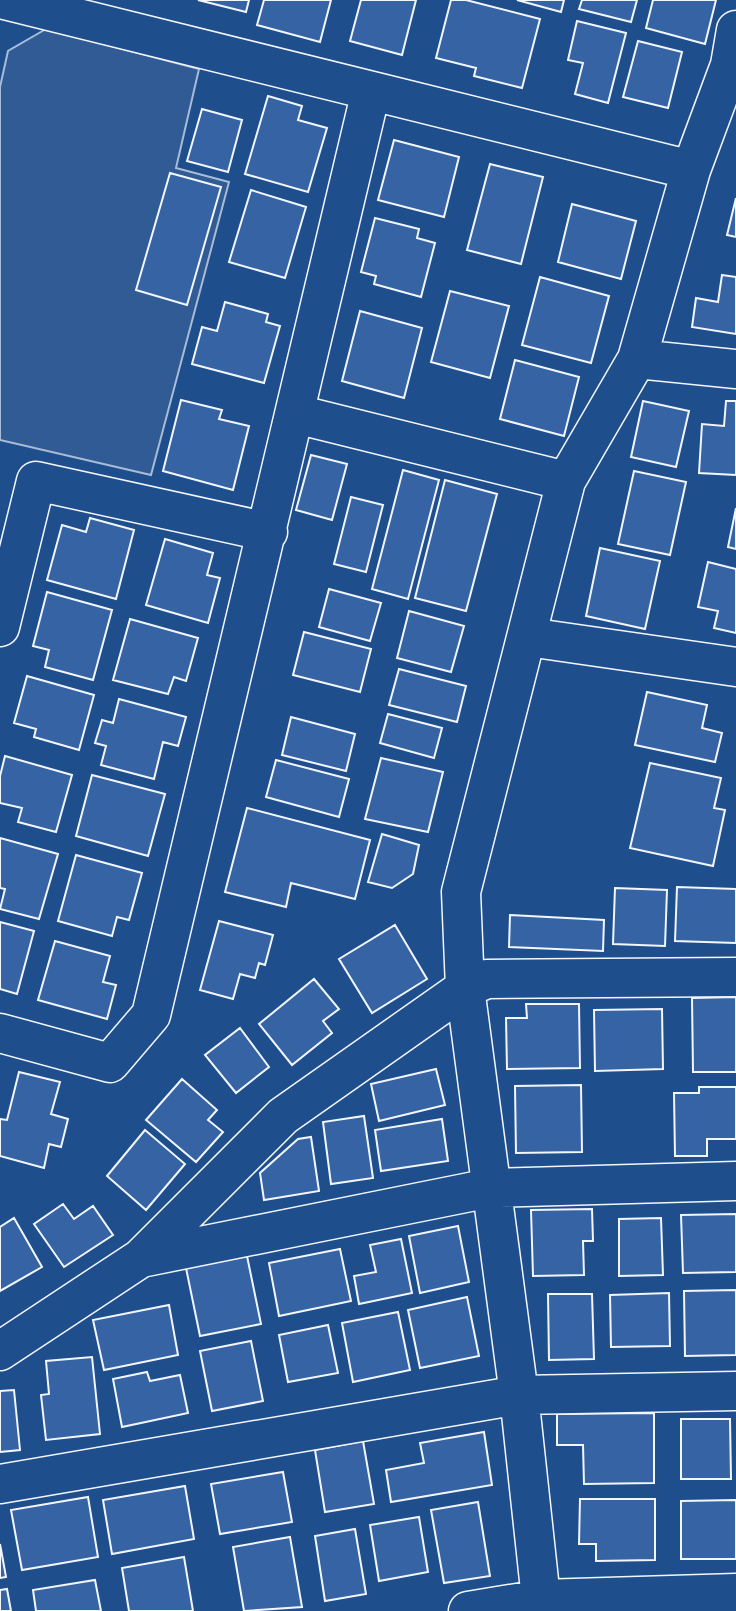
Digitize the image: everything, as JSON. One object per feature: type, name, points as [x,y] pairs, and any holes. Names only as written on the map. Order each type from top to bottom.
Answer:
[{"type":"street","points":[[5,0],[691,170]]},
{"type":"street","points":[[544,1605],[465,988],[461,892],[566,481],[638,359],[691,170],[734,54]]},
{"type":"street","points":[[0,1033],[110,1063],[151,1016],[371,91]]},
{"type":"street","points":[[638,359],[736,369]]},
{"type":"street","points":[[296,414],[566,481]]},
{"type":"street","points":[[0,627],[36,481],[268,532]]},
{"type":"street","points":[[528,637],[736,667]]},
{"type":"street","points":[[0,1351],[141,1258],[283,1116],[465,988],[487,979],[736,977]]},
{"type":"street","points":[[141,1258],[489,1188],[736,1181]]},
{"type":"street","points":[[0,1484],[519,1395],[736,1391]]},
{"type":"street","points":[[468,1611],[736,1593]]},
{"type":"shaded area","points":[[46,29],[199,69],[176,168],[229,182],[151,475],[0,440],[0,87],[8,51]]},
{"type":"building","points":[[198,0],[249,0],[246,12]]},
{"type":"building","points":[[264,0],[331,0],[320,42],[257,25]]},
{"type":"building","points":[[361,0],[416,0],[402,55],[350,41]]},
{"type":"building","points":[[451,0],[466,0],[540,19],[522,88],[474,76],[476,68],[436,58]]},
{"type":"building","points":[[517,0],[564,0],[561,12]]},
{"type":"building","points":[[582,0],[637,0],[631,22],[579,9]]},
{"type":"building","points":[[653,0],[716,0],[705,44],[646,28]]},
{"type":"building","points":[[577,21],[626,33],[608,103],[575,94],[583,63],[568,60]]},
{"type":"building","points":[[638,41],[682,52],[668,108],[623,97]]},
{"type":"building","points":[[268,96],[302,106],[298,120],[327,128],[308,192],[245,174]]},
{"type":"building","points":[[202,109],[242,120],[228,172],[187,161]]},
{"type":"building","points":[[394,140],[459,157],[444,217],[378,200]]},
{"type":"building","points":[[490,164],[543,177],[521,264],[467,250]]},
{"type":"building","points":[[170,173],[221,187],[187,305],[136,290]]},
{"type":"building","points":[[251,190],[306,207],[285,278],[229,262]]},
{"type":"building","points":[[736,198],[736,237],[727,235]]},
{"type":"building","points":[[572,204],[636,221],[621,279],[558,262]]},
{"type":"building","points":[[375,218],[419,229],[417,238],[435,243],[421,297],[374,284],[376,276],[361,272]]},
{"type":"building","points":[[722,275],[736,277],[736,334],[692,327],[696,298],[718,302]]},
{"type":"building","points":[[540,277],[609,296],[591,363],[522,345]]},
{"type":"building","points":[[450,291],[509,306],[490,378],[431,362]]},
{"type":"building","points":[[225,302],[268,314],[266,322],[280,326],[264,383],[192,364],[202,327],[217,331]]},
{"type":"building","points":[[360,311],[422,328],[404,398],[342,381]]},
{"type":"building","points":[[515,360],[579,377],[564,436],[500,419]]},
{"type":"building","points":[[181,400],[222,410],[219,419],[249,426],[233,490],[163,471]]},
{"type":"building","points":[[643,401],[689,411],[676,467],[631,457]]},
{"type":"building","points":[[726,401],[736,401],[736,475],[699,473],[702,424],[724,426]]},
{"type":"building","points":[[311,455],[347,464],[332,520],[296,510]]},
{"type":"building","points":[[403,470],[439,480],[408,599],[372,589]]},
{"type":"building","points":[[634,471],[686,482],[670,555],[618,544]]},
{"type":"building","points":[[445,480],[497,494],[466,611],[415,598]]},
{"type":"building","points":[[351,497],[383,505],[366,572],[334,564]]},
{"type":"building","points":[[736,508],[736,549],[728,547]]},
{"type":"building","points":[[90,518],[134,530],[116,599],[47,580],[62,525],[86,532]]},
{"type":"building","points":[[165,539],[213,553],[207,575],[220,578],[208,623],[146,605]]},
{"type":"building","points":[[600,548],[660,561],[645,629],[586,616]]},
{"type":"building","points":[[708,562],[736,569],[736,633],[714,628],[718,611],[698,607]]},
{"type":"building","points":[[329,589],[381,603],[370,641],[319,627]]},
{"type":"building","points":[[47,592],[112,610],[93,680],[45,667],[49,650],[33,646]]},
{"type":"building","points":[[409,611],[464,626],[451,672],[397,658]]},
{"type":"building","points":[[130,619],[198,638],[186,681],[174,677],[168,694],[113,680]]},
{"type":"building","points":[[304,632],[371,649],[360,692],[293,675]]},
{"type":"building","points":[[399,669],[466,686],[457,722],[389,705]]},
{"type":"building","points":[[27,676],[94,695],[79,750],[34,737],[36,729],[14,723]]},
{"type":"building","points":[[647,692],[707,705],[702,728],[722,733],[715,762],[635,745]]},
{"type":"building","points":[[119,699],[186,717],[178,746],[163,742],[154,779],[101,765],[106,746],[95,743],[102,720],[113,723]]},
{"type":"building","points":[[388,714],[442,728],[434,758],[380,743]]},
{"type":"building","points":[[291,717],[355,734],[346,771],[282,755]]},
{"type":"building","points":[[5,756],[72,775],[56,832],[18,822],[22,808],[0,803],[0,776]]},
{"type":"building","points":[[381,758],[443,772],[428,832],[365,819]]},
{"type":"building","points":[[276,760],[349,779],[339,817],[266,797]]},
{"type":"building","points":[[650,763],[721,778],[714,808],[725,810],[713,866],[630,848]]},
{"type":"building","points":[[92,775],[165,794],[148,856],[76,836]]},
{"type":"building","points":[[247,808],[370,840],[355,899],[291,883],[286,907],[225,892]]},
{"type":"building","points":[[382,834],[419,845],[413,874],[392,888],[368,882]]},
{"type":"building","points":[[0,838],[58,854],[39,919],[0,909],[5,889],[0,888]]},
{"type":"building","points":[[76,855],[142,873],[129,920],[117,917],[112,936],[58,921]]},
{"type":"building","points":[[677,887],[736,889],[736,943],[675,941]]},
{"type":"building","points":[[615,888],[667,890],[665,946],[613,944]]},
{"type":"building","points":[[510,915],[604,920],[603,951],[509,947]]},
{"type":"building","points":[[219,921],[273,935],[265,965],[259,963],[255,978],[240,974],[233,999],[200,990]]},
{"type":"building","points":[[0,922],[34,931],[17,994],[0,989]]},
{"type":"building","points":[[395,925],[427,979],[372,1013],[339,959]]},
{"type":"building","points":[[55,941],[110,956],[103,982],[116,985],[107,1019],[38,1000]]},
{"type":"building","points":[[314,979],[339,1009],[323,1021],[332,1033],[292,1065],[259,1024]]},
{"type":"building","points":[[736,997],[736,1072],[693,1072],[692,998]]},
{"type":"building","points":[[526,1004],[579,1004],[580,1068],[507,1069],[506,1018],[527,1018]]},
{"type":"building","points":[[662,1009],[663,1069],[595,1071],[594,1010]]},
{"type":"building","points":[[240,1028],[269,1067],[236,1093],[205,1055]]},
{"type":"building","points":[[436,1069],[445,1105],[379,1121],[371,1084]]},
{"type":"building","points":[[19,1072],[60,1082],[51,1114],[68,1119],[61,1147],[49,1144],[44,1168],[0,1156],[0,1119],[7,1120]]},
{"type":"building","points":[[182,1079],[217,1110],[208,1120],[223,1132],[196,1162],[146,1120]]},
{"type":"building","points":[[581,1085],[582,1152],[516,1153],[515,1086]]},
{"type":"building","points":[[699,1087],[736,1087],[736,1139],[707,1139],[707,1156],[675,1156],[674,1093],[699,1093]]},
{"type":"building","points":[[364,1116],[373,1178],[331,1184],[323,1122]]},
{"type":"building","points":[[442,1119],[448,1161],[381,1171],[375,1130]]},
{"type":"building","points":[[145,1130],[185,1164],[146,1210],[107,1176]]},
{"type":"building","points":[[311,1137],[319,1191],[264,1200],[260,1173],[298,1139]]},
{"type":"building","points":[[63,1204],[74,1219],[93,1206],[113,1235],[64,1267],[34,1224]]},
{"type":"building","points":[[592,1209],[593,1241],[583,1241],[584,1275],[533,1276],[531,1210]]},
{"type":"building","points":[[736,1214],[736,1272],[683,1273],[681,1215]]},
{"type":"building","points":[[14,1218],[42,1267],[0,1291],[0,1227]]},
{"type":"building","points":[[661,1218],[663,1275],[619,1276],[619,1219]]},
{"type":"building","points":[[458,1226],[469,1282],[420,1293],[409,1236]]},
{"type":"building","points":[[401,1239],[412,1293],[359,1304],[354,1276],[376,1272],[370,1245]]},
{"type":"building","points":[[340,1249],[351,1301],[279,1316],[269,1263]]},
{"type":"building","points":[[247,1256],[261,1324],[200,1336],[186,1268]]},
{"type":"building","points":[[736,1290],[736,1355],[685,1356],[684,1291]]},
{"type":"building","points":[[669,1293],[670,1346],[611,1347],[610,1295]]},
{"type":"building","points":[[548,1294],[592,1294],[594,1359],[549,1360]]},
{"type":"building","points":[[467,1297],[479,1356],[420,1368],[408,1310]]},
{"type":"building","points":[[169,1305],[178,1355],[104,1370],[93,1320]]},
{"type":"building","points":[[398,1312],[410,1370],[353,1382],[342,1323]]},
{"type":"building","points":[[328,1325],[338,1373],[288,1382],[279,1335]]},
{"type":"building","points":[[251,1341],[263,1401],[212,1411],[200,1351]]},
{"type":"building","points":[[92,1357],[100,1434],[46,1440],[41,1395],[49,1394],[46,1361]]},
{"type":"building","points":[[147,1372],[150,1381],[180,1375],[188,1413],[122,1427],[113,1379]]},
{"type":"building","points":[[14,1390],[20,1450],[0,1452],[0,1391]]},
{"type":"building","points":[[654,1413],[654,1483],[584,1484],[583,1445],[557,1445],[557,1414]]},
{"type":"building","points":[[681,1419],[730,1419],[731,1479],[681,1479]]},
{"type":"building","points":[[484,1432],[492,1485],[391,1502],[386,1470],[424,1463],[420,1443]]},
{"type":"building","points":[[363,1441],[374,1504],[325,1512],[315,1450]]},
{"type":"building","points":[[283,1472],[292,1522],[220,1534],[211,1484]]},
{"type":"building","points":[[185,1486],[194,1539],[112,1554],[103,1500]]},
{"type":"building","points":[[88,1497],[98,1557],[22,1570],[11,1510]]},
{"type":"building","points":[[580,1499],[655,1499],[655,1560],[596,1561],[596,1544],[579,1544]]},
{"type":"building","points":[[736,1500],[736,1559],[681,1559],[681,1501]]},
{"type":"building","points":[[478,1502],[490,1576],[444,1583],[431,1510]]},
{"type":"building","points":[[419,1517],[428,1572],[379,1581],[370,1525]]},
{"type":"building","points":[[355,1529],[366,1594],[325,1601],[315,1536]]},
{"type":"building","points":[[290,1537],[302,1607],[244,1611],[233,1547]]},
{"type":"building","points":[[0,1544],[6,1577],[0,1578]]},
{"type":"building","points":[[184,1557],[193,1611],[129,1611],[122,1568]]},
{"type":"building","points":[[95,1580],[101,1611],[36,1611],[33,1590]]},
{"type":"building","points":[[7,1589],[11,1611],[0,1611],[0,1590]]}]
